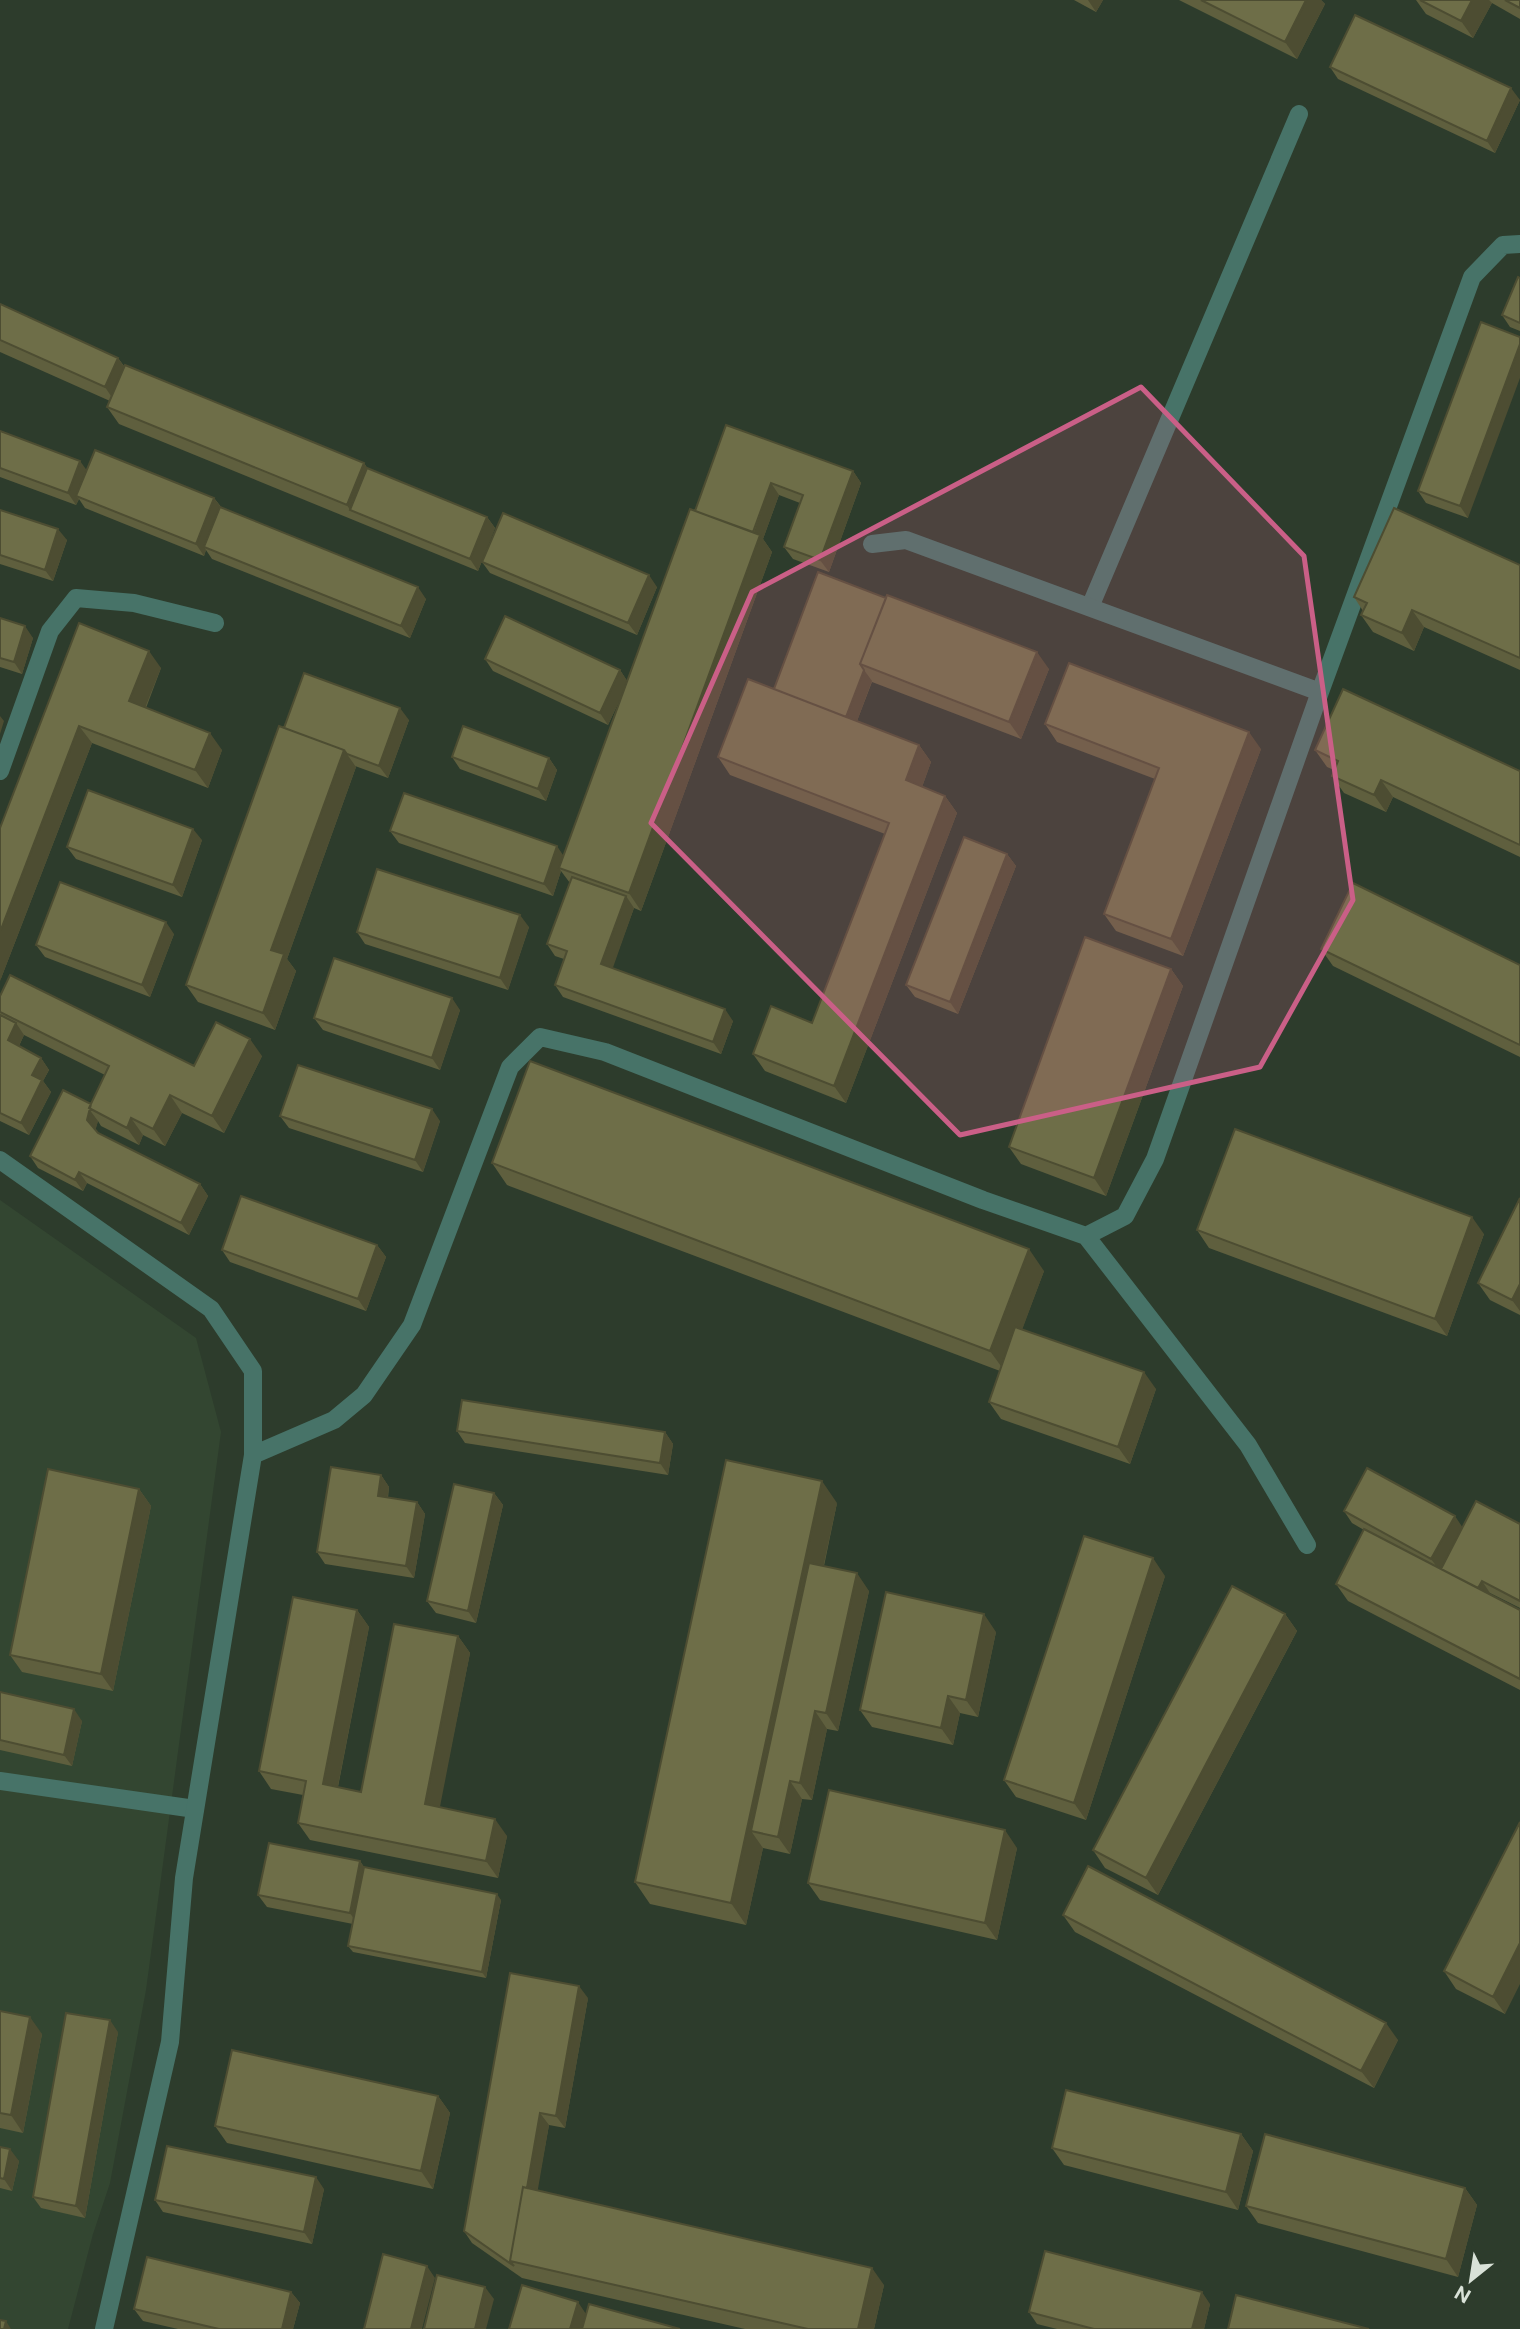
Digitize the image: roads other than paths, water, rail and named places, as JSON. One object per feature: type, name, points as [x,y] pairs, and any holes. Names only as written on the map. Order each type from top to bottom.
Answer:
[{"type":"street","points":[[1090,607],[1299,114]]},
{"type":"street","points":[[1086,1236],[1125,1216],[1155,1159],[1320,692],[1472,277],[1503,245],[1520,244]]},
{"type":"street","points":[[872,544],[906,540],[1320,692]]},
{"type":"street","points":[[0,771],[50,631],[76,598],[134,603],[215,624]]},
{"type":"street","points":[[253,1455],[334,1420],[363,1395],[412,1325],[510,1067],[540,1037],[605,1052],[984,1200],[1086,1236],[1248,1445],[1307,1545]]},
{"type":"street","points":[[0,1160],[211,1308],[253,1371],[253,1455],[184,1878],[170,2042],[104,2329]]},
{"type":"street","points":[[0,1781],[195,1809]]}]
